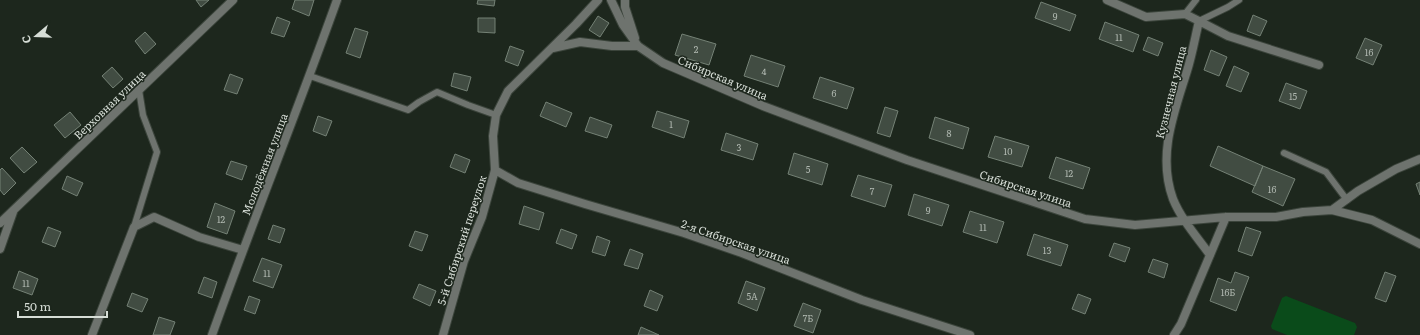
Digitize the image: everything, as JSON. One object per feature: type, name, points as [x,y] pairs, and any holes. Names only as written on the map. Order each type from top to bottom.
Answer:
[{"type":"street","name":"Верховная улица","points":[[0,223],[233,0]]},
{"type":"street","name":"Молодёжная улица","points":[[212,335],[242,250],[310,76],[336,0]]},
{"type":"street","name":"5-й Сибирский переулок","points":[[443,335],[464,261],[482,217],[494,170],[493,136],[496,115],[508,91],[552,49],[598,0]]},
{"type":"street","name":"Сибирская улица","points":[[611,0],[623,25],[638,46],[662,63],[763,106],[907,160],[1085,219],[1135,225],[1226,218],[1276,217],[1303,212],[1332,210]]},
{"type":"street","points":[[552,49],[580,42],[612,46],[638,46],[624,7],[625,0]]},
{"type":"street","points":[[1107,0],[1146,17],[1185,14],[1228,36],[1318,65]]},
{"type":"street","name":"Кузнечная улица","points":[[1199,21],[1189,63],[1168,134],[1166,168],[1173,199],[1185,221],[1210,255]]},
{"type":"street","points":[[1332,210],[1396,169],[1420,159]]},
{"type":"street","name":"2-я Сибирская улица","points":[[494,170],[518,183],[727,248],[862,300],[970,335]]},
{"type":"street","points":[[1332,210],[1372,220],[1420,244]]},
{"type":"street","points":[[0,249],[13,211]]},
{"type":"street","points":[[92,335],[134,226],[154,217],[199,237],[242,250]]},
{"type":"street","points":[[1174,335],[1181,324],[1226,218]]},
{"type":"lane","points":[[1185,14],[1196,0]]},
{"type":"lane","points":[[1199,21],[1239,0]]},
{"type":"lane","points":[[310,76],[408,110],[437,92],[496,115]]},
{"type":"lane","points":[[134,226],[157,152],[143,115],[139,90]]},
{"type":"lane","points":[[1284,153],[1326,172],[1346,200]]},
{"type":"green space","points":[[1286,296],[1355,323],[1357,327],[1354,335],[1287,335],[1272,329],[1271,326],[1282,298]]},
{"type":"building","points":[[196,0],[209,0],[201,7]]},
{"type":"building","points":[[295,0],[314,0],[309,16],[292,9]]},
{"type":"building","points":[[478,0],[495,0],[494,6],[477,4]]},
{"type":"building","points":[[1041,2],[1076,15],[1070,31],[1035,18]]},
{"type":"building","points":[[1253,15],[1267,21],[1260,36],[1247,31]]},
{"type":"building","points":[[598,16],[609,23],[600,37],[589,30]]},
{"type":"building","points":[[277,17],[290,22],[284,37],[271,33]]},
{"type":"building","points":[[478,18],[495,18],[495,33],[478,32]]},
{"type":"building","points":[[1105,22],[1139,35],[1133,52],[1099,39]]},
{"type":"building","points":[[355,28],[368,32],[360,58],[346,53]]},
{"type":"building","points":[[145,32],[156,44],[145,54],[135,41]]},
{"type":"building","points":[[682,34],[716,44],[709,65],[675,55]]},
{"type":"building","points":[[1148,37],[1163,43],[1158,56],[1143,50]]},
{"type":"building","points":[[1365,38],[1382,45],[1373,65],[1356,58]]},
{"type":"building","points":[[510,46],[524,51],[518,66],[505,61]]},
{"type":"building","points":[[1211,50],[1227,57],[1219,76],[1204,70]]},
{"type":"building","points":[[751,55],[785,66],[778,87],[744,76]]},
{"type":"building","points":[[1234,66],[1249,73],[1241,92],[1226,86]]},
{"type":"building","points":[[112,67],[123,79],[113,88],[102,76]]},
{"type":"building","points":[[454,73],[471,77],[467,91],[451,86]]},
{"type":"building","points":[[230,74],[243,79],[237,94],[224,90]]},
{"type":"building","points":[[820,77],[854,88],[847,109],[813,98]]},
{"type":"building","points":[[1286,83],[1307,91],[1300,109],[1279,101]]},
{"type":"building","points":[[546,102],[572,113],[566,127],[540,116]]},
{"type":"building","points":[[885,107],[898,111],[890,137],[877,133]]},
{"type":"building","points":[[657,111],[689,121],[684,138],[652,127]]},
{"type":"building","points":[[70,112],[81,125],[65,138],[54,125]]},
{"type":"building","points":[[318,116],[332,121],[326,136],[313,131]]},
{"type":"building","points":[[590,117],[612,125],[607,138],[585,131]]},
{"type":"building","points":[[935,117],[969,128],[963,149],[929,138]]},
{"type":"building","points":[[726,133],[758,144],[753,160],[721,150]]},
{"type":"building","points":[[995,136],[1029,146],[1022,167],[988,157]]},
{"type":"building","points":[[1218,146],[1263,166],[1255,186],[1210,166]]},
{"type":"building","points":[[22,147],[37,162],[24,173],[10,158]]},
{"type":"building","points":[[794,153],[828,164],[822,185],[788,174]]},
{"type":"building","points":[[455,154],[470,160],[465,173],[450,167]]},
{"type":"building","points":[[1056,157],[1090,168],[1083,189],[1049,178]]},
{"type":"building","points":[[231,161],[247,166],[242,180],[226,174]]},
{"type":"building","points":[[1263,166],[1295,179],[1283,206],[1252,192]]},
{"type":"building","points":[[2,168],[16,183],[4,195],[0,190],[0,170]]},
{"type":"building","points":[[858,175],[892,185],[885,207],[851,196]]},
{"type":"building","points":[[67,176],[83,183],[77,196],[62,189]]},
{"type":"building","points":[[1420,182],[1420,195],[1416,184]]},
{"type":"building","points":[[914,194],[949,205],[942,226],[908,215]]},
{"type":"building","points":[[215,203],[235,211],[227,234],[207,227]]},
{"type":"building","points":[[524,206],[544,213],[539,230],[519,224]]},
{"type":"building","points":[[970,211],[1004,222],[997,243],[963,232]]},
{"type":"building","points":[[273,225],[285,229],[280,243],[268,239]]},
{"type":"building","points":[[48,227],[61,232],[55,247],[42,242]]},
{"type":"building","points":[[1246,227],[1261,232],[1252,256],[1238,251]]},
{"type":"building","points":[[561,229],[577,235],[572,249],[556,243]]},
{"type":"building","points":[[415,231],[428,235],[422,251],[409,246]]},
{"type":"building","points":[[1034,234],[1068,245],[1061,266],[1027,255]]},
{"type":"building","points":[[597,236],[610,241],[605,256],[592,252]]},
{"type":"building","points":[[1114,243],[1130,248],[1125,262],[1109,256]]},
{"type":"building","points":[[630,249],[643,254],[638,269],[624,265]]},
{"type":"building","points":[[262,258],[282,265],[273,288],[253,281]]},
{"type":"building","points":[[1153,259],[1168,264],[1164,278],[1148,272]]},
{"type":"building","points":[[19,271],[38,279],[32,295],[13,288]]},
{"type":"building","points":[[1235,272],[1249,277],[1236,311],[1210,301],[1218,278],[1231,283]]},
{"type":"building","points":[[1385,272],[1396,276],[1386,302],[1375,298]]},
{"type":"building","points":[[204,277],[217,282],[212,298],[198,293]]},
{"type":"building","points":[[746,281],[765,288],[757,311],[738,303]]},
{"type":"building","points":[[419,284],[436,291],[430,306],[413,298]]},
{"type":"building","points":[[650,290],[663,296],[657,311],[644,306]]},
{"type":"building","points":[[132,293],[148,299],[142,312],[127,306]]},
{"type":"building","points":[[1078,294],[1091,299],[1085,314],[1072,309]]},
{"type":"building","points":[[249,296],[260,300],[255,314],[244,310]]},
{"type":"building","points":[[803,303],[821,310],[813,333],[794,326]]},
{"type":"building","points":[[159,317],[175,322],[170,335],[153,335]]},
{"type":"building","points":[[641,327],[659,335],[638,335]]}]
